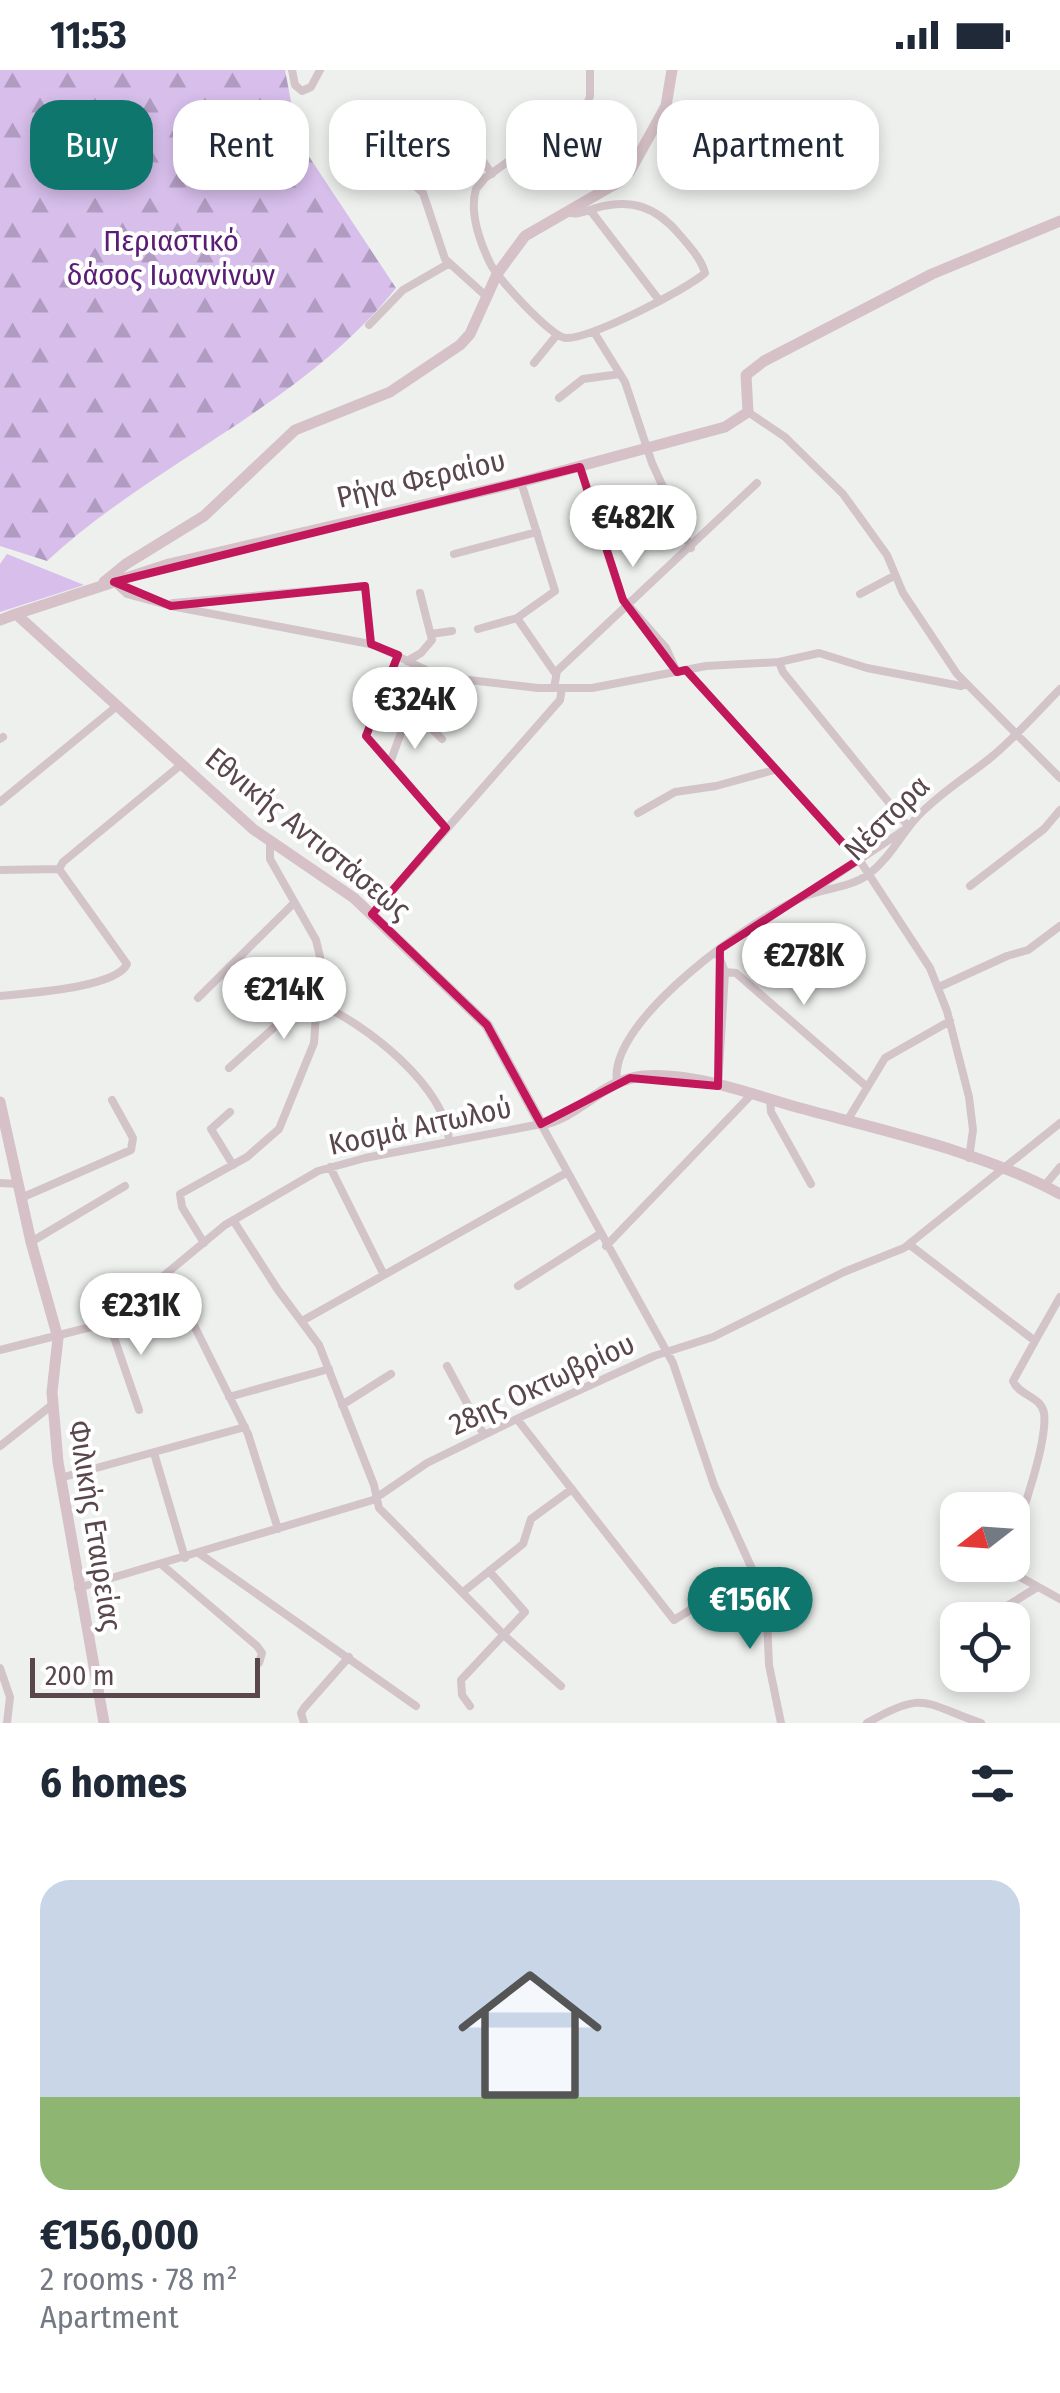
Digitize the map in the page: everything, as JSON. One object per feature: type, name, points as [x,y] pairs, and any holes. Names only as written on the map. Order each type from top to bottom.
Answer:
[{"type":"street","points":[[292,70],[295,86],[302,91],[311,87],[320,70]]},
{"type":"street","points":[[566,211],[573,215],[614,204],[646,206],[675,230],[705,273],[594,332],[567,338],[557,336],[497,274],[484,248],[473,203],[476,188],[587,105],[590,70]]},
{"type":"street","points":[[96,588],[126,564],[204,516],[295,430],[390,392],[442,360],[468,338],[497,274],[524,236],[617,184],[630,171],[666,106],[672,70]]},
{"type":"street","points":[[486,166],[492,174]]},
{"type":"street","points":[[421,190],[448,264],[487,296]]},
{"type":"street","points":[[590,210],[658,300]]},
{"type":"street","points":[[1060,221],[932,274],[798,341],[750,370],[744,381],[748,412],[785,436],[843,494],[887,555],[894,576],[966,684],[1060,778]]},
{"type":"street","points":[[369,324],[403,290],[448,264]]},
{"type":"street","points":[[594,332],[620,374],[646,448],[691,548]]},
{"type":"street","points":[[534,364],[557,336]]},
{"type":"street","points":[[559,398],[583,378],[620,374]]},
{"type":"street","name":"Ρήγα Φεραίου","points":[[16,614],[234,548],[580,467],[725,426],[748,412]]},
{"type":"street","points":[[580,467],[622,598],[682,671],[870,874],[939,987],[973,1124],[969,1158]]},
{"type":"street","points":[[478,629],[516,618],[556,592],[520,482]]},
{"type":"street","points":[[555,673],[757,483]]},
{"type":"street","points":[[454,554],[537,532]]},
{"type":"street","points":[[860,594],[894,576]]},
{"type":"street","points":[[114,582],[127,594],[170,606],[371,644],[452,678],[558,688],[616,685],[725,664],[779,662],[808,654],[830,654],[867,668],[966,684]]},
{"type":"street","points":[[170,606],[365,586],[371,644]]},
{"type":"street","points":[[420,593],[432,640],[424,652],[403,658],[366,736],[446,828]]},
{"type":"street","points":[[0,620],[16,614]]},
{"type":"street","name":"Εθνικής Αντιστάσεως","points":[[16,614],[270,843],[333,882],[372,914],[487,1024],[541,1124]]},
{"type":"street","points":[[372,914],[560,700],[555,673],[516,618]]},
{"type":"street","points":[[431,634],[452,630]]},
{"type":"street","points":[[779,662],[783,672],[908,827],[802,898]]},
{"type":"street","points":[[390,763],[424,669]]},
{"type":"street","name":"Νέστορα","points":[[617,1082],[616,1069],[640,1021],[675,985],[717,951],[802,898],[870,874],[933,801],[988,759],[1060,689]]},
{"type":"street","points":[[0,802],[116,706]]},
{"type":"street","points":[[412,709],[442,739]]},
{"type":"street","points":[[59,869],[182,764]]},
{"type":"street","points":[[638,814],[673,793],[774,770]]},
{"type":"street","points":[[970,886],[1044,829],[1060,810]]},
{"type":"street","points":[[204,1243],[179,1196],[188,1187],[262,1147],[278,1129],[314,1044],[319,948],[269,856],[270,843]]},
{"type":"street","points":[[0,870],[59,869]]},
{"type":"street","points":[[0,996],[94,982],[111,978],[126,968],[122,953],[59,869]]},
{"type":"street","points":[[198,998],[294,903]]},
{"type":"street","points":[[939,987],[1028,950],[1060,926]]},
{"type":"street","points":[[717,951],[725,972],[718,1086]]},
{"type":"street","points":[[725,972],[736,973],[866,1086]]},
{"type":"street","points":[[230,1068],[318,988]]},
{"type":"street","points":[[318,1004],[375,1039],[403,1064],[442,1113],[449,1142]]},
{"type":"street","points":[[847,1121],[889,1054],[950,1021]]},
{"type":"street","points":[[781,1723],[769,1665],[767,1619],[753,1571],[714,1484],[668,1352],[541,1124],[557,1120],[617,1082],[659,1076],[718,1086],[847,1121],[969,1158],[1060,1194]]},
{"type":"street","points":[[606,1246],[751,1094]]},
{"type":"street","points":[[0,1183],[20,1191],[131,1150],[133,1138],[112,1100]]},
{"type":"street","points":[[770,1100],[771,1112],[811,1184]]},
{"type":"street","name":"Φιλικής Εταιρείας","points":[[0,1102],[3,1130],[58,1338],[52,1405],[60,1478],[104,1723]]},
{"type":"street","points":[[230,1112],[211,1129],[232,1166]]},
{"type":"street","name":"28ης Οκτωβρίου","points":[[78,1588],[376,1499],[427,1463],[517,1419],[668,1352],[707,1340],[910,1244],[1060,1123]]},
{"type":"street","name":"Κοσμά Αιτωλού","points":[[0,1350],[85,1330],[168,1273],[233,1220],[296,1182],[330,1167],[541,1124]]},
{"type":"street","points":[[330,1167],[384,1275]]},
{"type":"street","points":[[1044,1185],[1058,1172]]},
{"type":"street","points":[[302,1321],[566,1173]]},
{"type":"street","points":[[31,1242],[125,1186]]},
{"type":"street","points":[[233,1220],[320,1346],[382,1511],[561,1686]]},
{"type":"street","points":[[518,1286],[600,1234]]},
{"type":"street","points":[[910,1244],[1035,1341]]},
{"type":"street","points":[[168,1273],[245,1426],[278,1529]]},
{"type":"street","points":[[1028,1492],[1044,1414],[1040,1404],[1016,1389],[1013,1380],[1060,1297]]},
{"type":"street","points":[[107,1317],[139,1410]]},
{"type":"street","points":[[447,1366],[484,1435]]},
{"type":"street","points":[[228,1397],[329,1369]]},
{"type":"street","points":[[342,1405],[391,1374]]},
{"type":"street","points":[[0,1446],[52,1405]]},
{"type":"street","points":[[517,1419],[674,1620],[753,1571]]},
{"type":"street","points":[[60,1478],[245,1426]]},
{"type":"street","points":[[154,1453],[184,1558]]},
{"type":"street","points":[[464,1592],[522,1544],[531,1519],[572,1489]]},
{"type":"street","points":[[200,1554],[416,1706]]},
{"type":"street","points":[[162,1564],[258,1646],[262,1653],[258,1662]]},
{"type":"street","points":[[470,1706],[462,1695],[461,1680],[525,1612],[488,1572]]},
{"type":"street","points":[[1027,1582],[1060,1599]]},
{"type":"street","points":[[1013,1602],[1036,1588]]},
{"type":"street","points":[[304,1723],[301,1712],[349,1657]]},
{"type":"street","points":[[0,1668],[10,1697],[7,1723]]},
{"type":"street","points":[[867,1723],[894,1708],[922,1701],[980,1723]]},
{"type":"highlighted area","points":[[580,467],[623,600],[677,672],[686,670],[858,860],[720,949],[718,1086],[630,1078],[541,1124],[487,1025],[372,914],[446,828],[366,736],[398,655],[371,644],[365,586],[171,606],[114,582]]},
{"type":"green space","name":"Περιαστικό δάσος Ιωαννίνων","points":[[0,70],[285,70],[291,100],[173,100],[173,190],[309,190],[309,157],[396,288],[359,329],[317,366],[89,525],[47,561],[0,546]]},
{"type":"green space","points":[[7,554],[84,585],[0,612],[0,564]]}]
